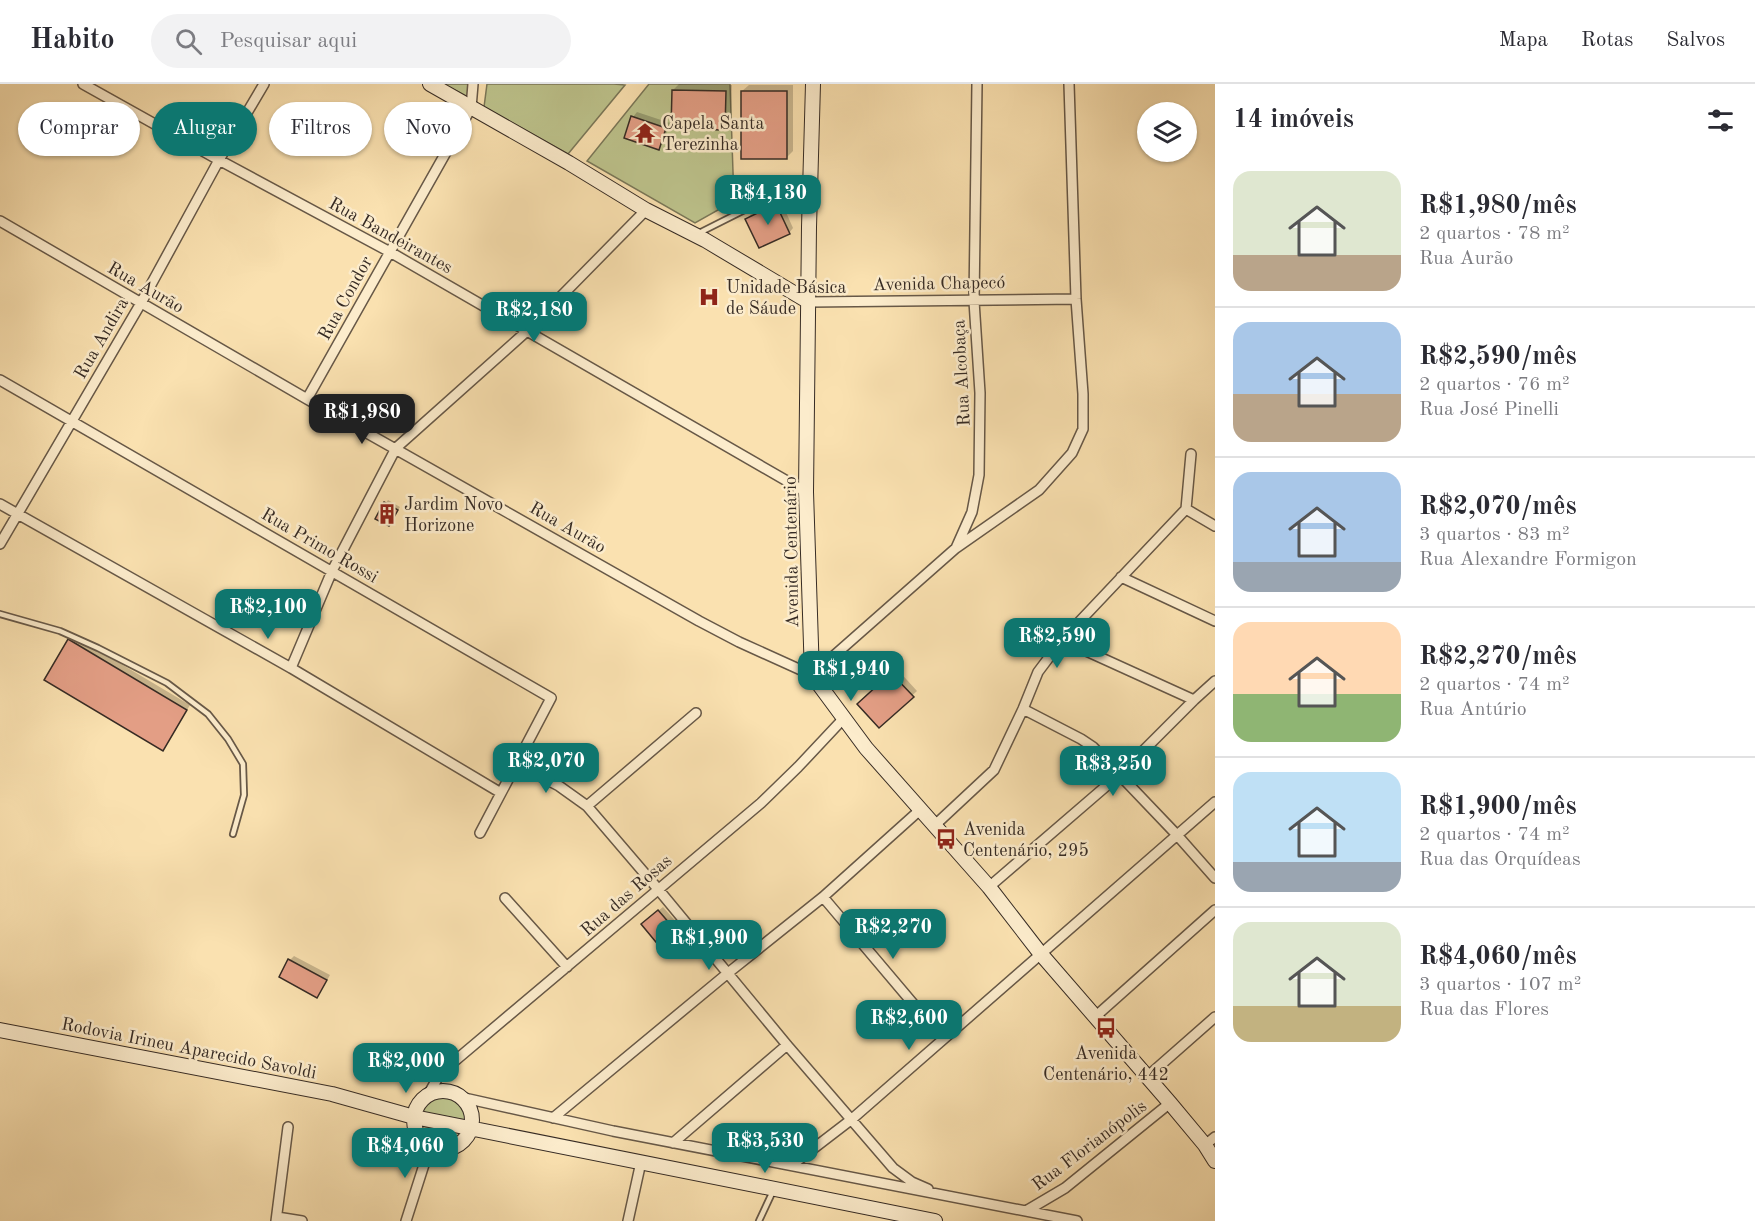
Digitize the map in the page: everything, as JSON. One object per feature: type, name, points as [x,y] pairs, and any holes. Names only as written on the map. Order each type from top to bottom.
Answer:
[{"type":"street","name":"Rua Bandeirantes","points":[[83,84],[390,252],[806,492]]},
{"type":"street","name":"Rua Andira","points":[[0,544],[141,303],[219,160],[264,84]]},
{"type":"street","points":[[429,84],[460,102]]},
{"type":"street","name":"Rua Condor","points":[[472,102],[473,84]]},
{"type":"street","name":"Avenida Centenário","points":[[812,675],[806,492],[813,84]]},
{"type":"street","name":"Rua Alcobaça","points":[[956,549],[972,512],[979,475],[980,393],[974,301],[977,84]]},
{"type":"street","points":[[1069,84],[1083,429],[1072,453],[1039,490],[956,549],[812,675],[866,748],[988,887],[1040,953],[1170,1103],[1210,1141],[1215,1161]]},
{"type":"street","points":[[472,109],[809,302]]},
{"type":"street","name":"Rua Condor","points":[[307,399],[444,156]]},
{"type":"street","points":[[291,668],[332,571],[396,448],[527,331],[646,210]]},
{"type":"street","name":"Rua Aurão","points":[[0,221],[307,399],[699,621],[812,675]]},
{"type":"street","name":"Avenida Chapecó","points":[[809,302],[1076,299]]},
{"type":"street","name":"Rua Primo Rossi","points":[[0,380],[551,698],[516,764]]},
{"type":"street","points":[[934,826],[994,770],[1038,672],[1062,640],[1186,509],[1191,454]]},
{"type":"street","points":[[0,504],[291,668],[501,793]]},
{"type":"street","points":[[1186,509],[1215,526]]},
{"type":"street","points":[[1121,577],[1215,621]]},
{"type":"street","points":[[1062,640],[1194,699]]},
{"type":"street","points":[[988,887],[1119,775],[1194,699],[1215,681]]},
{"type":"street","points":[[1023,709],[1093,747],[1215,878]]},
{"type":"street","points":[[587,806],[696,713]]},
{"type":"street","name":"Rua das Rosas","points":[[428,1095],[437,1079],[450,1065],[761,803],[844,718]]},
{"type":"street","points":[[480,833],[516,764],[559,786],[587,806],[893,1168],[912,1182],[944,1196]]},
{"type":"street","points":[[792,1166],[852,1119],[1215,802]]},
{"type":"street","points":[[553,1118],[823,897],[921,809]]},
{"type":"street","points":[[823,897],[943,1039]]},
{"type":"street","points":[[505,898],[567,968]]},
{"type":"street","points":[[1096,1016],[1215,910]]},
{"type":"street","points":[[1148,1076],[1215,1017]]},
{"type":"street","name":"Rodovia Irineu Aparecido Savoldi","points":[[0,1030],[332,1094],[414,1117],[774,1189],[880,1216],[935,1221]]},
{"type":"street","points":[[673,1143],[787,1045]]},
{"type":"street","points":[[445,1091],[460,1097],[466,1103],[472,1119],[471,1128],[466,1137],[459,1144],[450,1148],[440,1149],[430,1146],[417,1134],[414,1126],[416,1108],[428,1095],[436,1092],[445,1091]]},
{"type":"street","points":[[460,1097],[673,1143],[1077,1221]]},
{"type":"street","name":"Rua Florianópolis","points":[[1026,1211],[1065,1188],[1170,1103]]},
{"type":"street","points":[[288,1127],[276,1219],[302,1221]]},
{"type":"street","points":[[406,1221],[430,1146]]},
{"type":"street","points":[[628,1221],[641,1162]]},
{"type":"lane","points":[[695,235],[810,177]]},
{"type":"lane","points":[[0,614],[60,631],[98,648],[167,683],[208,714],[228,739],[243,764],[244,795],[233,834]]},
{"type":"lane","points":[[759,1221],[774,1189]]},
{"type":"green space","points":[[443,84],[471,84],[470,98]]},
{"type":"green space","points":[[487,84],[625,85],[568,154],[484,107]]},
{"type":"green space","points":[[649,84],[730,84],[734,201],[695,223],[587,161]]},
{"type":"green space","points":[[435,1095],[458,1100],[465,1108],[469,1121],[417,1111],[424,1100]]},
{"type":"green space","points":[[417,1125],[465,1134],[453,1144],[440,1144],[426,1137]]},
{"type":"building","points":[[672,90],[726,91],[725,130],[671,129]]},
{"type":"building","points":[[741,91],[787,91],[787,159],[741,159]]},
{"type":"building","name":"Capela Santa Terezinha","points":[[631,116],[666,128],[659,150],[624,138]]},
{"type":"building","points":[[776,204],[790,234],[759,248],[745,219]]},
{"type":"building","name":"Jardim Novo Horizone","points":[[384,502],[398,510],[389,526],[375,519]]},
{"type":"building","points":[[68,639],[187,710],[163,751],[44,680]]},
{"type":"building","points":[[891,673],[914,697],[879,728],[857,704]]},
{"type":"building","points":[[658,910],[683,939],[665,953],[641,924]]},
{"type":"building","points":[[288,959],[327,980],[317,998],[279,977]]},
{"type":"place","name":"Capela Santa Terezinha","points":[[645,133]]},
{"type":"place","name":"Unidade Básica de Sáude","points":[[709,297]]},
{"type":"place","name":"Jardim Novo Horizone","points":[[387,514]]},
{"type":"place","name":"Avenida Centenário, 295","points":[[946,839]]},
{"type":"place","name":"Avenida Centenário, 442","points":[[1106,1028]]}]
